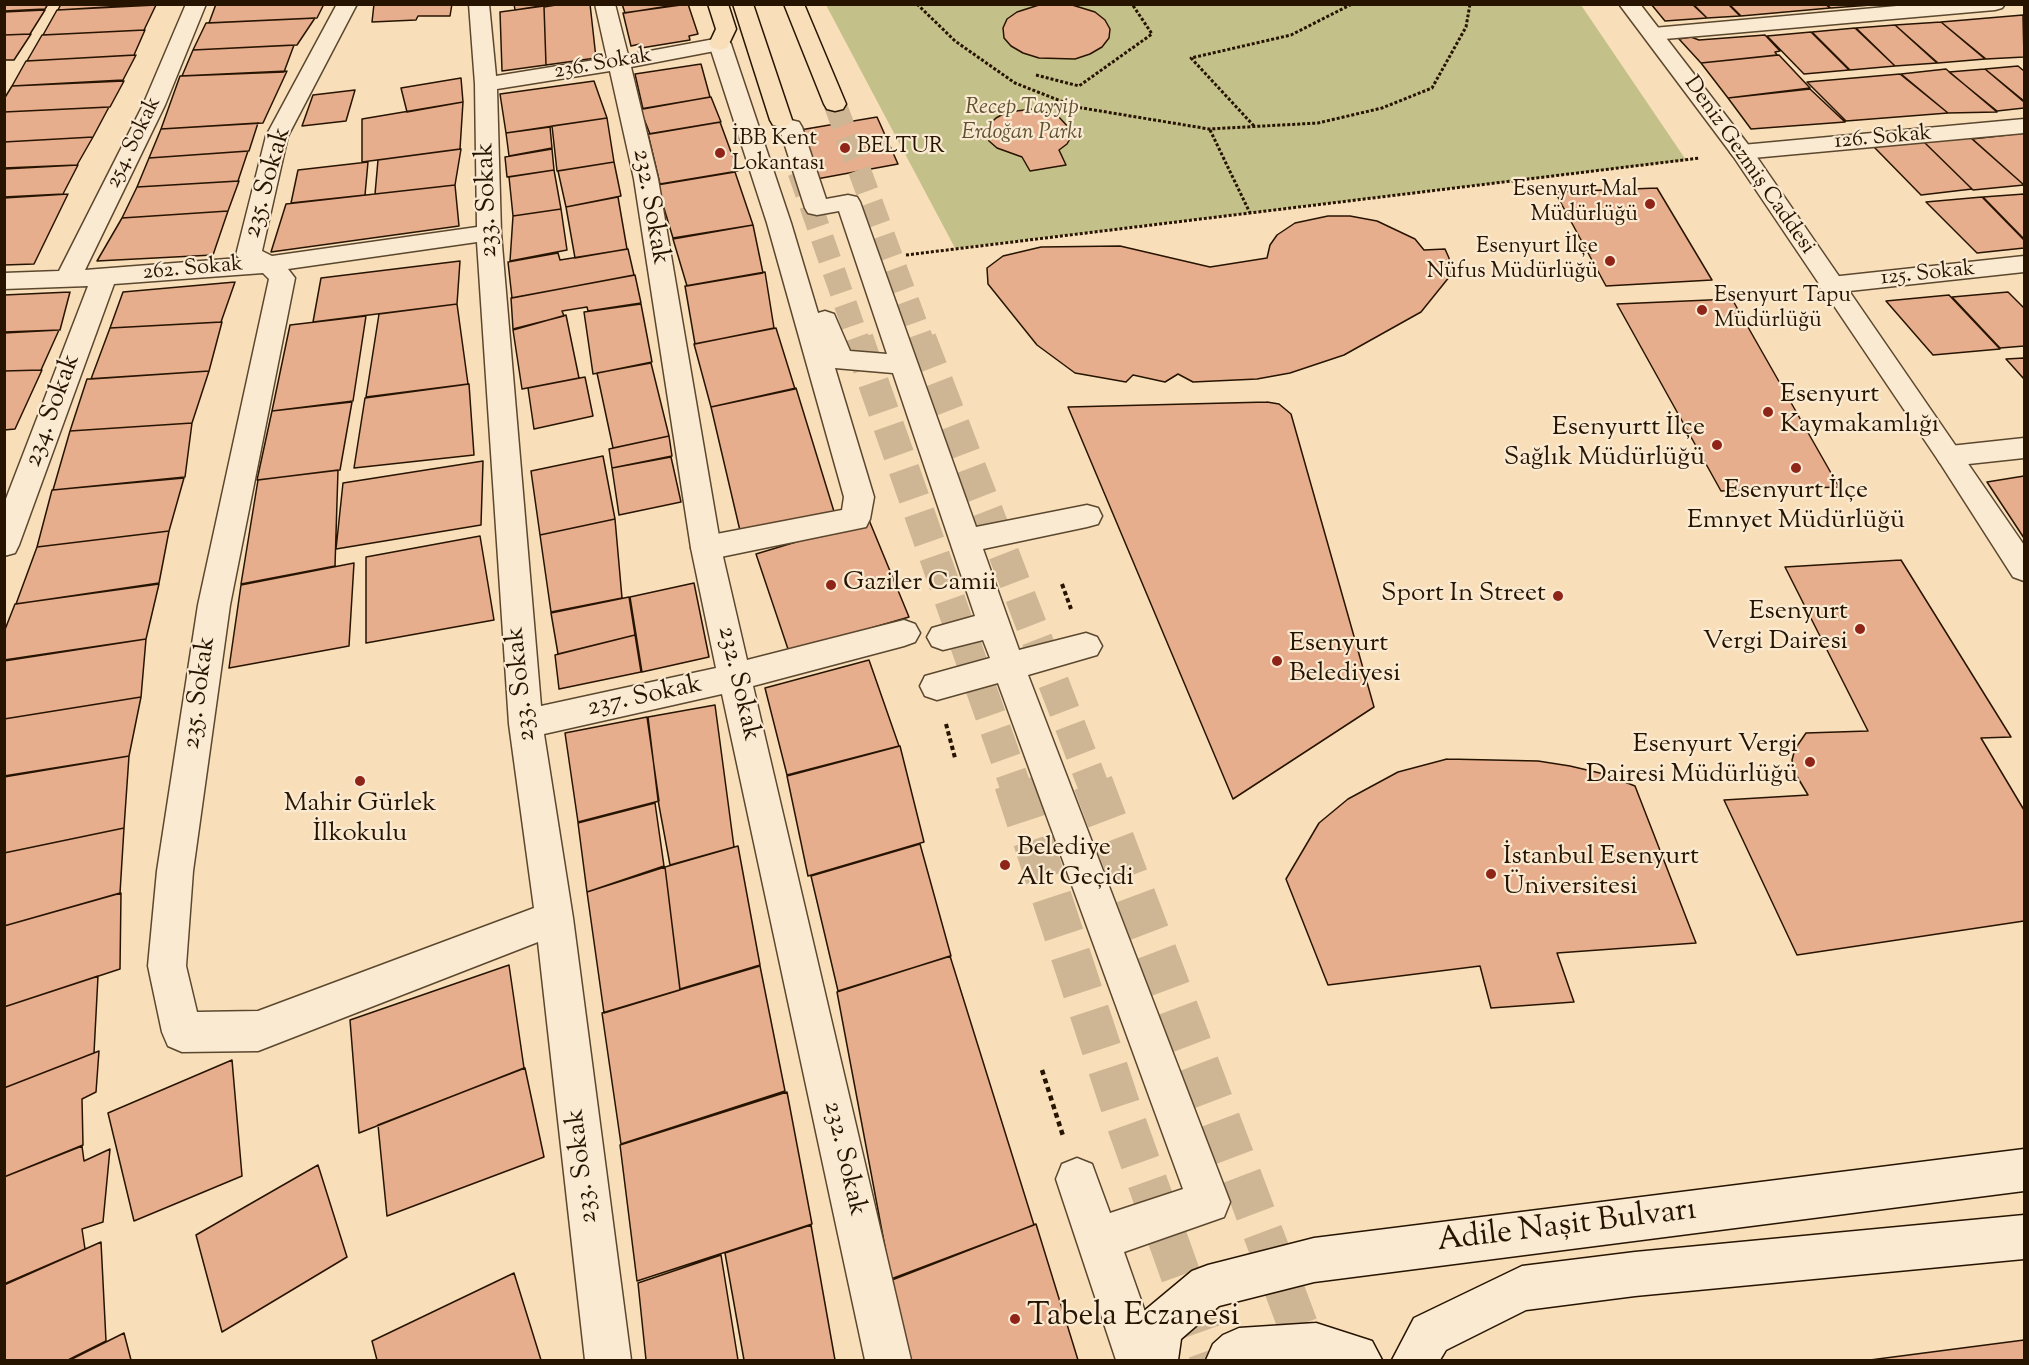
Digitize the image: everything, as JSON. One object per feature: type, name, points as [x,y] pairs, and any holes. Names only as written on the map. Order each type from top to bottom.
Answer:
[{"type":"main road","points":[[718,4],[726,29],[720,44]]},
{"type":"main road","points":[[743,4],[785,124]]},
{"type":"main road","points":[[794,4],[835,104]]},
{"type":"street","name":"254. Sokak","points":[[68,278],[154,105],[196,4]]},
{"type":"street","name":"235. Sokak","points":[[347,4],[277,136],[249,255],[269,264],[282,278],[214,605],[175,870],[166,966],[182,1032],[258,1031],[555,918]]},
{"type":"street","name":"233. Sokak","points":[[479,4],[486,84],[489,233],[526,724],[555,918],[608,1360]]},
{"type":"street","name":"232. Sokak","points":[[605,4],[646,179],[706,548],[888,1360]]},
{"type":"street","name":"Deniz Gezmiş Caddesi","points":[[1629,4],[1742,153],[2025,569]]},
{"type":"street","points":[[1653,34],[1995,4]]},
{"type":"street","name":"236. Sokak","points":[[486,84],[720,44]]},
{"type":"street","points":[[720,44],[779,224],[859,497],[855,519]]},
{"type":"street","points":[[785,124],[791,127],[817,208],[848,202],[836,215],[868,260],[1009,666],[1209,1202],[1098,1239]]},
{"type":"street","name":"126. Sokak","points":[[1742,153],[2025,126]]},
{"type":"street","points":[[779,224],[795,236],[840,360],[905,364]]},
{"type":"street","name":"262. Sokak","points":[[4,281],[104,277],[269,264],[489,233]]},
{"type":"street","name":"125. Sokak","points":[[1831,285],[2025,264]]},
{"type":"street","name":"234. Sokak","points":[[4,545],[104,277]]},
{"type":"street","points":[[706,548],[855,519],[876,505],[848,387],[905,364]]},
{"type":"street","points":[[1950,456],[2025,448]]},
{"type":"street","points":[[966,541],[1087,516]]},
{"type":"street","points":[[943,637],[994,624]]},
{"type":"street","name":"237. Sokak","points":[[526,724],[736,678],[904,633]]},
{"type":"street","points":[[937,686],[1086,646]]},
{"type":"street","name":"Adile Naşit Bulvarı","points":[[1155,1360],[1160,1327],[1208,1287],[1314,1260],[2025,1170]]},
{"type":"street","points":[[1077,1179],[1139,1360]]},
{"type":"street","name":"Adile Naşit Bulvarı","points":[[1415,1360],[1430,1334],[1522,1288],[1647,1273],[2025,1237]]},
{"type":"street","points":[[1229,1360],[1239,1351],[1316,1346],[1356,1357],[1359,1360]]},
{"type":"path","points":[[916,4],[955,40],[1015,83],[1076,107],[1209,129],[1318,123],[1382,108],[1432,88],[1466,27],[1470,4]]},
{"type":"path","points":[[1036,75],[1079,86],[1152,34],[1132,4]]},
{"type":"path","points":[[1255,127],[1191,58],[1291,35],[1352,4]]},
{"type":"path","points":[[1209,129],[1250,213]]},
{"type":"path","points":[[868,260],[1742,153]]},
{"type":"path","points":[[1042,1070],[1077,1179]]},
{"type":"green space","name":"Recep Tayyip Erdoğan Parkı","points":[[826,5],[1581,5],[1686,160],[955,248]]},
{"type":"building","points":[[4,4],[48,4],[45,9],[4,11]]},
{"type":"building","points":[[61,4],[156,4],[58,10]]},
{"type":"building","points":[[216,4],[324,4],[317,18],[209,23]]},
{"type":"building","points":[[374,4],[452,4],[450,16],[418,16],[416,20],[372,22]]},
{"type":"building","points":[[514,4],[553,4],[515,10]]},
{"type":"building","points":[[562,4],[590,4],[596,58],[546,65],[544,7]]},
{"type":"building","points":[[622,4],[681,4],[625,13]]},
{"type":"building","points":[[688,4],[698,34],[689,36],[690,40],[641,48],[640,44],[631,46],[623,13]]},
{"type":"building","points":[[1042,4],[1069,4],[1095,12],[1105,20],[1110,29],[1109,38],[1102,47],[1075,59],[1039,58],[1023,53],[1011,46],[1004,38],[1003,28],[1007,19],[1017,12]]},
{"type":"building","points":[[1651,4],[1692,4],[1707,18],[1665,21]]},
{"type":"building","points":[[1693,4],[1728,4],[1740,16],[1707,18]]},
{"type":"building","points":[[1729,4],[1825,4],[1830,8],[1741,16]]},
{"type":"building","points":[[1825,4],[1870,4],[1871,5],[1831,8]]},
{"type":"building","points":[[156,5],[144,30],[43,35],[57,10]]},
{"type":"building","points":[[544,6],[546,65],[502,71],[500,12]]},
{"type":"building","points":[[45,10],[30,34],[4,35],[4,12]]},
{"type":"building","points":[[2023,15],[2024,57],[1986,59],[1941,22]]},
{"type":"building","points":[[315,18],[297,45],[193,50],[206,23]]},
{"type":"building","points":[[1941,22],[1985,59],[1938,63],[1895,25]]},
{"type":"building","points":[[1895,25],[1937,63],[1895,66],[1856,28]]},
{"type":"building","points":[[1855,28],[1895,66],[1850,70],[1812,32]]},
{"type":"building","points":[[145,30],[134,55],[27,61],[42,35]]},
{"type":"building","points":[[1811,32],[1849,70],[1804,74],[1767,36]]},
{"type":"building","points":[[31,34],[14,60],[4,60],[4,35]]},
{"type":"building","points":[[1765,35],[1780,51],[1775,52],[1777,55],[1701,63],[1679,39],[1691,37],[1699,40]]},
{"type":"building","points":[[294,45],[284,72],[182,76],[193,50]]},
{"type":"building","points":[[136,55],[123,80],[12,86],[26,61]]},
{"type":"building","points":[[1779,55],[1810,88],[1728,98],[1701,63]]},
{"type":"building","points":[[701,64],[710,97],[643,109],[635,74]]},
{"type":"building","points":[[2018,66],[2024,71],[2024,101],[1985,69]]},
{"type":"building","points":[[1946,69],[1997,112],[1948,113],[1901,74]]},
{"type":"building","points":[[1985,69],[2024,102],[2024,108],[1997,111],[1949,72]]},
{"type":"building","points":[[287,71],[263,123],[161,129],[180,76]]},
{"type":"building","points":[[1900,74],[1948,113],[1846,121],[1807,82]]},
{"type":"building","points":[[461,78],[463,102],[407,112],[401,88]]},
{"type":"building","points":[[124,81],[110,107],[4,112],[4,99],[12,86]]},
{"type":"building","points":[[594,81],[607,118],[506,133],[500,94]]},
{"type":"building","points":[[1810,89],[1845,122],[1751,129],[1728,98]]},
{"type":"building","points":[[355,90],[346,121],[302,126],[313,95]]},
{"type":"building","points":[[711,97],[721,122],[650,134],[640,109]]},
{"type":"building","points":[[463,102],[460,149],[362,162],[362,119]]},
{"type":"building","points":[[109,107],[93,137],[4,142],[4,112]]},
{"type":"building","points":[[1034,109],[1058,116],[1070,129],[1071,137],[1067,144],[1059,150],[1066,165],[1030,171],[1022,157],[997,148],[989,141],[987,133],[989,125],[996,118],[1007,112]]},
{"type":"building","name":"BELTUR","points":[[877,117],[898,164],[811,180],[794,131]]},
{"type":"building","points":[[607,118],[614,162],[557,171],[552,126]]},
{"type":"building","points":[[720,122],[738,171],[660,184],[648,134]]},
{"type":"building","points":[[258,123],[249,151],[149,158],[161,129]]},
{"type":"building","points":[[550,127],[552,148],[509,156],[506,133]]},
{"type":"building","points":[[2024,133],[2024,185],[1972,139]]},
{"type":"building","points":[[1969,136],[2024,185],[1973,190],[1924,142]]},
{"type":"building","points":[[93,137],[77,165],[4,168],[4,142]]},
{"type":"building","points":[[1924,142],[1972,189],[1921,195],[1874,147]]},
{"type":"building","points":[[461,149],[455,185],[375,194],[378,160]]},
{"type":"building","points":[[552,149],[554,170],[507,177],[505,157]]},
{"type":"building","points":[[248,151],[238,181],[137,187],[149,158]]},
{"type":"building","points":[[368,162],[365,195],[291,203],[298,170]]},
{"type":"building","points":[[614,162],[621,196],[566,207],[558,171]]},
{"type":"building","points":[[78,165],[63,194],[4,197],[4,169]]},
{"type":"building","points":[[554,170],[561,209],[513,216],[509,177]]},
{"type":"building","points":[[735,172],[753,225],[673,238],[657,185]]},
{"type":"building","points":[[239,181],[228,211],[122,218],[137,187]]},
{"type":"building","points":[[455,185],[459,226],[271,252],[286,204]]},
{"type":"building","points":[[1657,188],[1712,280],[1606,286],[1555,192]]},
{"type":"building","points":[[68,194],[34,264],[4,265],[4,198]]},
{"type":"building","points":[[2024,194],[2024,239],[1983,197]]},
{"type":"building","points":[[618,197],[627,249],[575,258],[566,207]]},
{"type":"building","points":[[1982,197],[2024,240],[2024,248],[1977,253],[1926,202]]},
{"type":"building","points":[[561,209],[567,250],[510,261],[513,216]]},
{"type":"building","points":[[228,211],[213,255],[97,261],[122,218]]},
{"type":"building","points":[[1328,216],[1350,216],[1377,221],[1415,239],[1424,250],[1445,249],[1449,258],[1450,276],[1421,312],[1344,355],[1290,373],[1257,379],[1193,382],[1178,374],[1165,382],[1133,375],[1126,382],[1075,373],[1037,345],[988,284],[987,268],[1003,256],[1041,247],[1120,246],[1210,267],[1267,258],[1270,245],[1277,235],[1295,223]]},
{"type":"building","points":[[753,225],[763,273],[687,286],[673,239]]},
{"type":"building","points":[[628,249],[634,275],[512,298],[508,262],[558,253],[560,260]]},
{"type":"building","points":[[460,261],[457,304],[313,322],[321,278]]},
{"type":"building","points":[[765,272],[774,328],[695,344],[685,286]]},
{"type":"building","points":[[635,275],[641,303],[588,311],[587,307],[562,311],[564,316],[513,329],[511,298]]},
{"type":"building","points":[[235,282],[221,322],[110,328],[123,292]]},
{"type":"building","points":[[70,292],[60,330],[4,332],[4,295]]},
{"type":"building","points":[[2008,292],[2024,308],[2024,346],[2000,348],[1952,297]]},
{"type":"building","points":[[1949,295],[2000,349],[1933,355],[1886,301]]},
{"type":"building","points":[[1732,299],[1839,487],[1721,491],[1617,304]]},
{"type":"building","points":[[457,304],[468,384],[366,397],[379,314]]},
{"type":"building","points":[[641,304],[652,362],[593,374],[584,312]]},
{"type":"building","points":[[566,315],[579,378],[522,389],[513,330]]},
{"type":"building","points":[[366,316],[353,401],[272,411],[290,325]]},
{"type":"building","points":[[222,322],[209,371],[91,379],[110,328]]},
{"type":"building","points":[[776,328],[795,389],[711,407],[694,344]]},
{"type":"building","points":[[59,330],[41,370],[4,371],[4,333]]},
{"type":"building","points":[[2024,358],[2024,379],[2006,359]]},
{"type":"building","points":[[651,363],[669,436],[613,448],[597,373]]},
{"type":"building","points":[[42,370],[15,429],[4,430],[4,371]]},
{"type":"building","points":[[209,371],[192,423],[70,431],[87,379]]},
{"type":"building","points":[[585,377],[593,416],[534,429],[528,388]]},
{"type":"building","points":[[469,384],[474,455],[354,468],[365,398]]},
{"type":"building","points":[[796,388],[836,518],[741,535],[711,407]]},
{"type":"building","points":[[352,402],[340,470],[257,480],[272,411]]},
{"type":"building","points":[[1267,402],[1279,404],[1291,414],[1374,707],[1233,799],[1068,407]]},
{"type":"building","points":[[192,423],[185,477],[53,490],[70,431]]},
{"type":"building","points":[[669,436],[672,456],[612,468],[609,449]]},
{"type":"building","points":[[603,456],[615,519],[540,535],[531,471]]},
{"type":"building","points":[[671,457],[681,502],[619,515],[612,468]]},
{"type":"building","points":[[483,461],[481,525],[336,549],[343,483]]},
{"type":"building","points":[[338,470],[335,566],[241,584],[258,480]]},
{"type":"building","points":[[2024,476],[2024,538],[1987,482]]},
{"type":"building","points":[[184,478],[169,531],[37,547],[52,490]]},
{"type":"building","points":[[615,519],[622,598],[551,612],[540,535]]},
{"type":"building","name":"Gaziler Camii","points":[[869,520],[909,617],[789,652],[756,554]]},
{"type":"building","points":[[169,531],[159,583],[16,604],[37,547]]},
{"type":"building","points":[[480,536],[494,620],[366,643],[366,557]]},
{"type":"building","points":[[1901,560],[2011,737],[1981,738],[2024,810],[2024,921],[1797,955],[1724,800],[1808,795],[1795,773],[1792,760],[1795,749],[1806,733],[1868,731],[1785,567]]},
{"type":"building","points":[[354,563],[349,646],[229,668],[241,585]]},
{"type":"building","points":[[694,583],[709,657],[642,672],[630,597]]},
{"type":"building","points":[[159,584],[146,639],[4,660],[4,632],[15,604]]},
{"type":"building","points":[[629,597],[635,635],[558,654],[551,613]]},
{"type":"building","points":[[635,635],[641,672],[559,689],[555,655]]},
{"type":"building","points":[[146,639],[141,697],[4,719],[4,661]]},
{"type":"building","points":[[869,660],[899,746],[787,775],[765,688]]},
{"type":"building","points":[[141,697],[129,756],[4,776],[4,719]]},
{"type":"building","points":[[715,705],[734,847],[670,865],[658,800],[648,717]]},
{"type":"building","points":[[647,717],[659,801],[578,822],[565,733]]},
{"type":"building","points":[[900,746],[924,842],[808,876],[787,776]]},
{"type":"building","points":[[129,756],[124,828],[4,853],[4,777]]},
{"type":"building","points":[[1447,759],[1538,761],[1604,774],[1635,786],[1696,943],[1557,953],[1574,1002],[1491,1008],[1480,966],[1328,985],[1286,879],[1319,823],[1348,799],[1398,772]]},
{"type":"building","points":[[655,803],[664,866],[587,892],[578,823]]},
{"type":"building","points":[[124,828],[120,893],[4,926],[4,853]]},
{"type":"building","points":[[920,844],[951,956],[838,991],[811,876]]},
{"type":"building","points":[[738,846],[760,965],[680,989],[665,867]]},
{"type":"building","points":[[665,867],[680,990],[604,1013],[587,892]]},
{"type":"building","points":[[121,893],[120,969],[4,1007],[4,926]]},
{"type":"building","points":[[950,956],[1034,1225],[891,1279],[837,992]]},
{"type":"building","points":[[509,965],[524,1068],[359,1133],[350,1020]]},
{"type":"building","points":[[760,966],[785,1091],[621,1144],[602,1013]]},
{"type":"building","points":[[98,976],[94,1053],[4,1088],[4,1007]]},
{"type":"building","points":[[99,1051],[96,1092],[82,1099],[83,1145],[4,1177],[4,1088]]},
{"type":"building","points":[[232,1060],[242,1176],[134,1221],[108,1113]]},
{"type":"building","points":[[525,1068],[544,1157],[387,1216],[378,1125]]},
{"type":"building","points":[[787,1092],[812,1224],[637,1281],[620,1145]]},
{"type":"building","points":[[82,1146],[84,1161],[110,1149],[103,1222],[82,1229],[85,1249],[4,1284],[4,1177]]},
{"type":"building","points":[[318,1165],[347,1257],[222,1332],[196,1235]]},
{"type":"building","points":[[1036,1224],[1078,1360],[910,1360],[892,1280]]},
{"type":"building","points":[[811,1225],[835,1360],[744,1360],[725,1253]]},
{"type":"building","points":[[101,1242],[106,1341],[68,1360],[4,1360],[4,1285]]},
{"type":"building","points":[[721,1255],[738,1360],[646,1360],[638,1283]]},
{"type":"building","points":[[514,1273],[541,1360],[377,1360],[372,1341]]},
{"type":"building","points":[[124,1333],[131,1360],[70,1360]]},
{"type":"building","points":[[2024,1340],[2024,1360],[1870,1360]]},
{"type":"tunnel","points":[[835,104],[922,340]]},
{"type":"tunnel","points":[[799,172],[858,340]]},
{"type":"tunnel","points":[[858,339],[1015,785]]},
{"type":"tunnel","points":[[921,339],[1093,785]]},
{"type":"tunnel","points":[[1014,783],[1123,1114],[1211,1360]]},
{"type":"tunnel","points":[[1093,783],[1311,1360]]},
{"type":"place","name":"BELTUR","points":[[845,148]]},
{"type":"place","name":"İBB Kent Lokantası","points":[[720,153]]},
{"type":"place","name":"Esenyurt Mal Müdürlüğü","points":[[1650,204]]},
{"type":"place","name":"Esenyurt İlçe Nüfus Müdürlüğü","points":[[1610,261]]},
{"type":"place","name":"Esenyurt Tapu Müdürlüğü","points":[[1702,310]]},
{"type":"place","name":"Esenyurt Kaymakamlığı","points":[[1768,412]]},
{"type":"place","name":"Esenyurtt İlçe Sağlık Müdürlüğü","points":[[1717,445]]},
{"type":"place","name":"Esenyurt İlçe Emnyet Müdürlüğü","points":[[1796,468]]},
{"type":"place","name":"Gaziler Camii","points":[[831,585]]},
{"type":"place","name":"Sport In Street","points":[[1558,596]]},
{"type":"place","name":"Esenyurt Vergi Dairesi","points":[[1860,629]]},
{"type":"place","name":"Esenyurt Belediyesi","points":[[1277,661]]},
{"type":"place","name":"Esenyurt Vergi Dairesi Müdürlüğü","points":[[1810,762]]},
{"type":"place","name":"Mahir Gürlek İlkokulu","points":[[360,781]]},
{"type":"place","name":"Belediye Alt Geçidi","points":[[1005,865]]},
{"type":"place","name":"İstanbul Esenyurt Üniversitesi","points":[[1491,874]]},
{"type":"place","name":"Tabela Eczanesi","points":[[1015,1319]]}]
